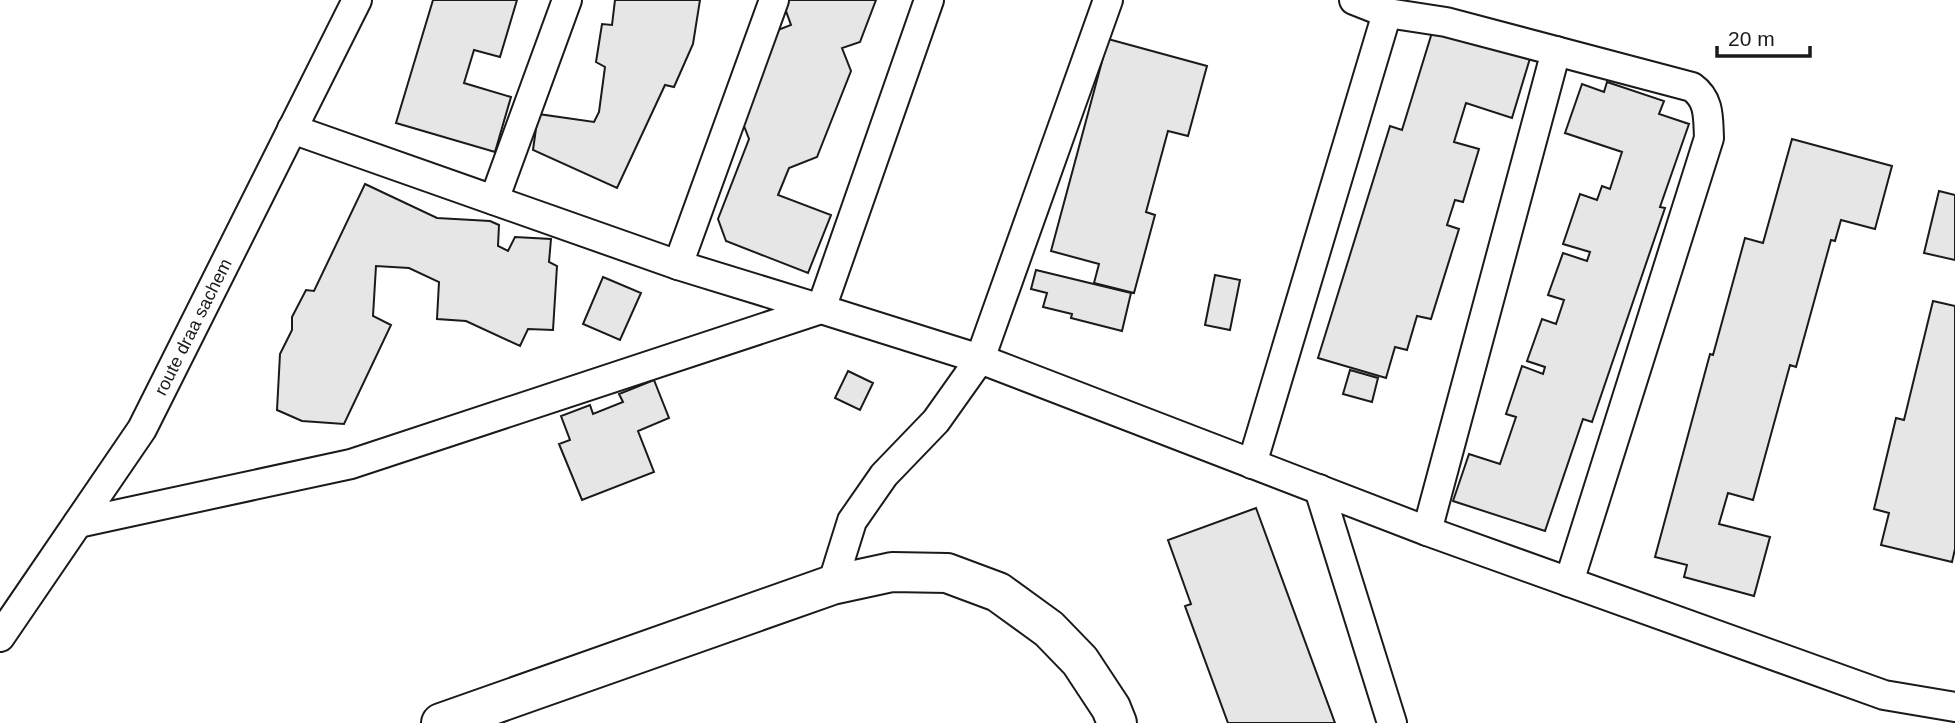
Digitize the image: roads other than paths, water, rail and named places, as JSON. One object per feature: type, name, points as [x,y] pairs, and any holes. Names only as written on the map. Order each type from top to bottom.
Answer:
[{"type":"main road","points":[[441,723],[832,585],[892,572],[947,573],[998,592],[1049,629],[1080,661],[1111,708],[1117,723]]},
{"type":"street","name":"route draa sachem","points":[[0,637],[142,429],[357,0]]},
{"type":"street","points":[[495,200],[567,0]]},
{"type":"street","points":[[678,265],[774,0]]},
{"type":"street","points":[[821,309],[929,0]]},
{"type":"street","points":[[832,585],[852,521],[884,475],[936,421],[980,359],[1108,0]]},
{"type":"street","points":[[1354,0],[1387,13],[1446,22],[1692,87],[1702,94],[1708,109],[1709,138],[1569,582]]},
{"type":"street","points":[[1252,464],[1387,13]]},
{"type":"street","points":[[1427,531],[1556,51]]},
{"type":"street","points":[[292,129],[678,265],[980,359],[1427,531],[1884,695],[1955,707]]},
{"type":"street","points":[[78,523],[351,464],[821,309]]},
{"type":"street","points":[[1319,489],[1392,723]]}]
